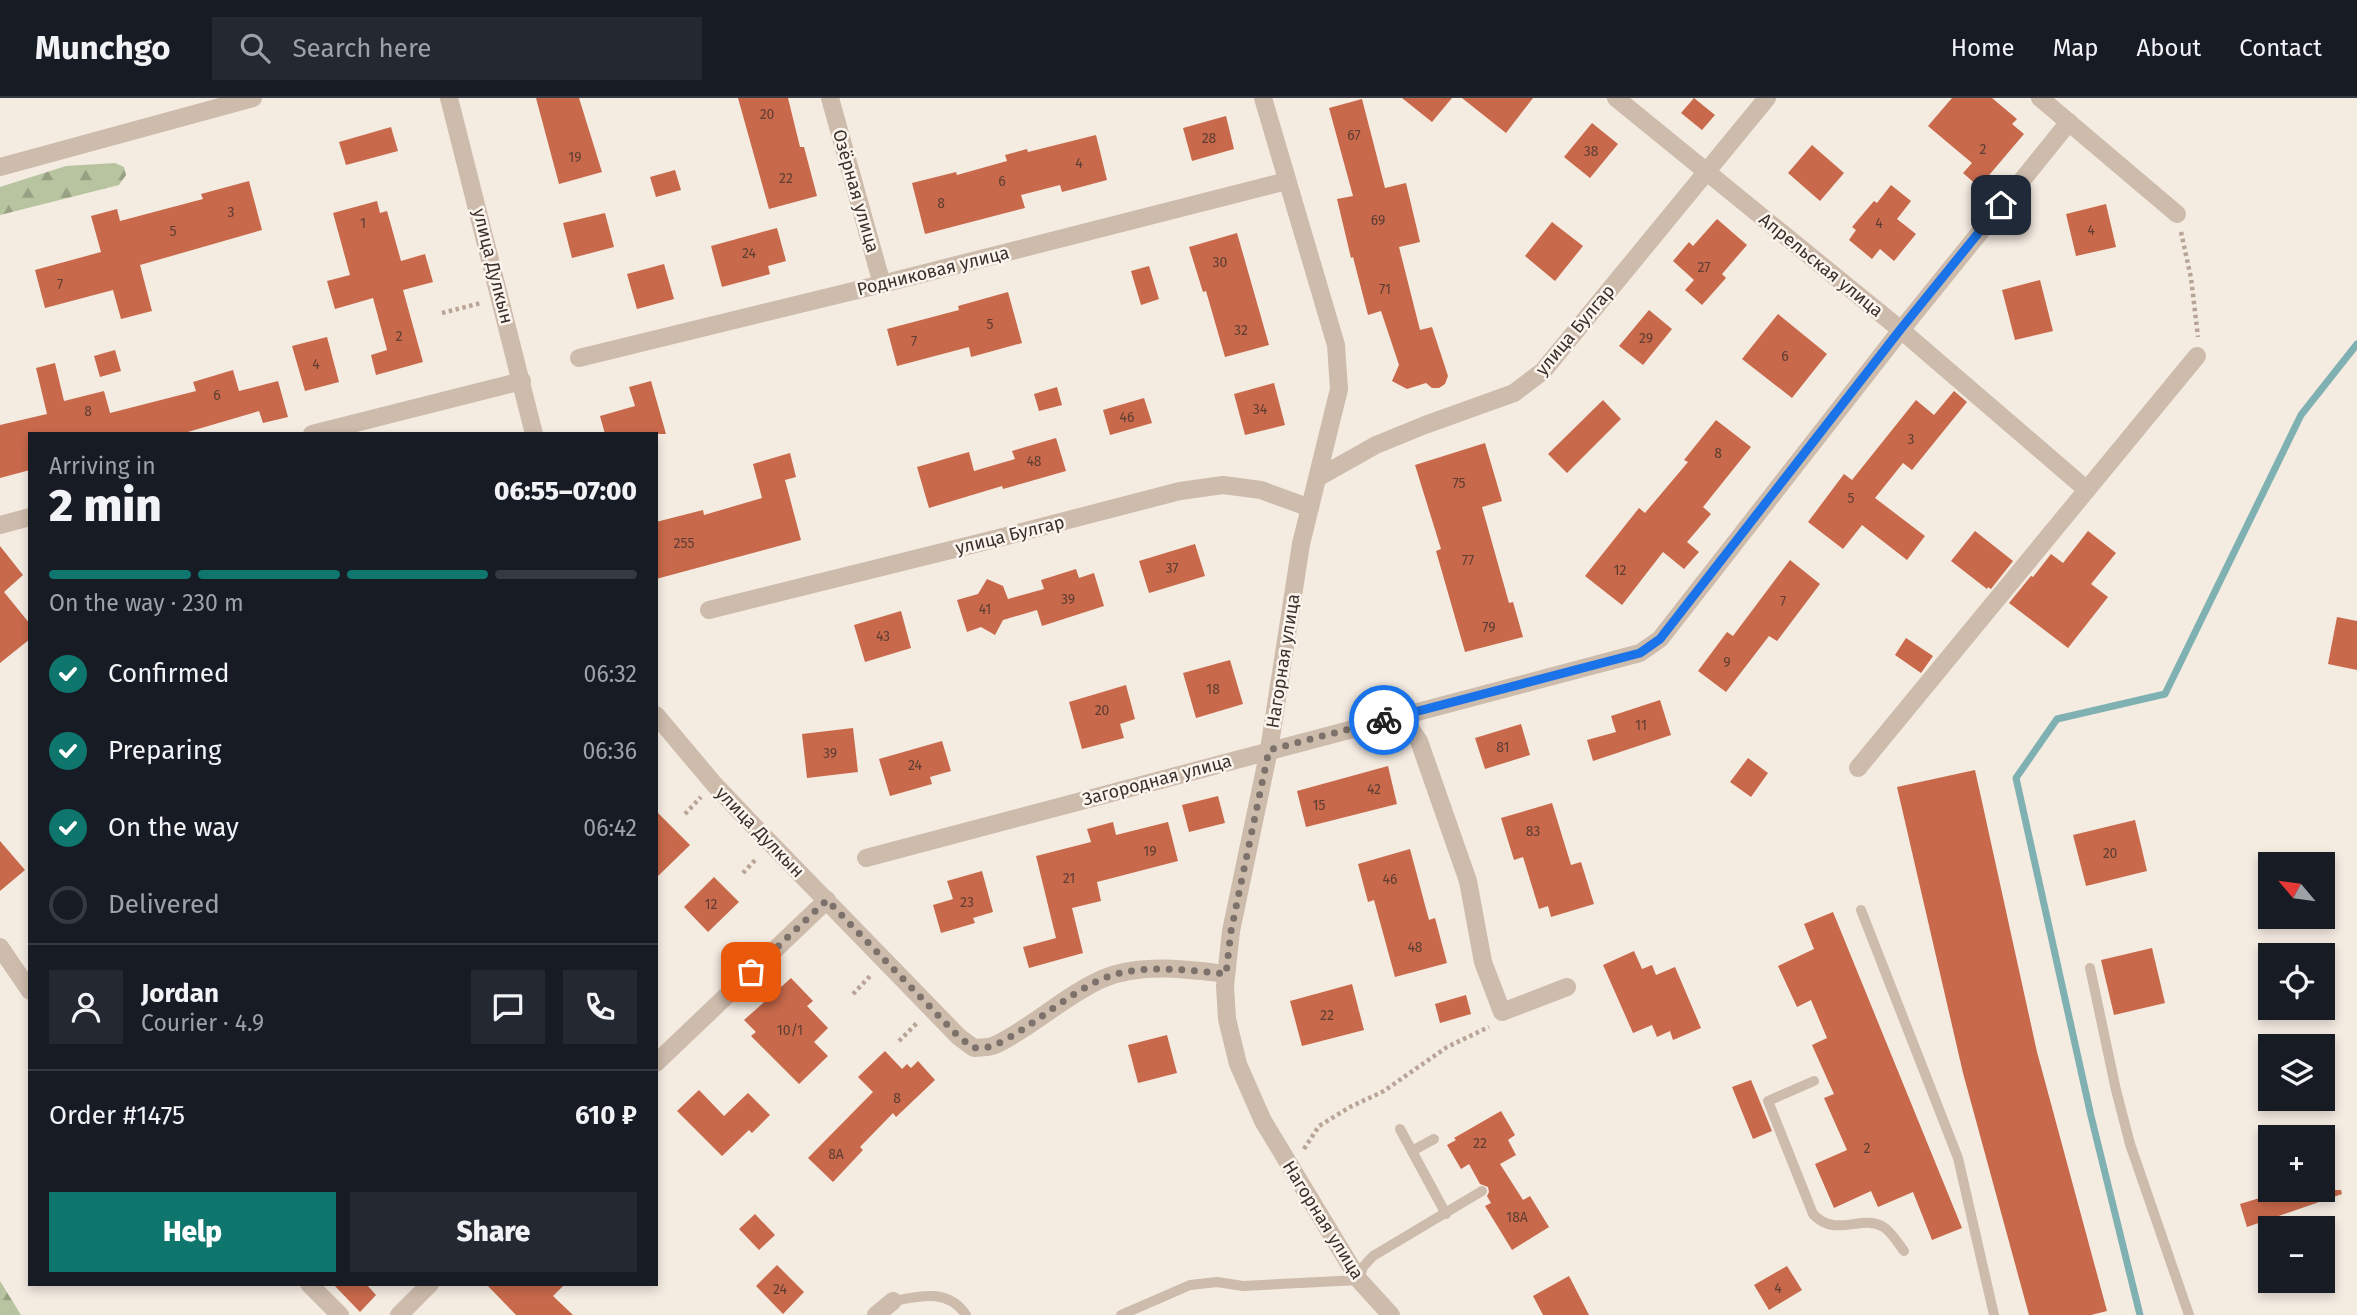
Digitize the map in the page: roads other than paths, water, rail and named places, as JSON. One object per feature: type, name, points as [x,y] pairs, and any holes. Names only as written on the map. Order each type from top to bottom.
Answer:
[{"type":"street","points":[[0,167],[253,98]]},
{"type":"street","name":"улица Дулкын","points":[[449,98],[534,432]]},
{"type":"street","name":"Озёрная улица","points":[[831,98],[882,284]]},
{"type":"street","name":"Нагорная улица","points":[[1263,98],[1336,345],[1339,389],[1301,544],[1269,750],[1231,931],[1226,974],[1227,1019],[1238,1064],[1263,1121],[1359,1280],[1391,1315]]},
{"type":"street","name":"Апрельская улица","points":[[1616,98],[1900,330],[2087,490]]},
{"type":"street","name":"улица Булгар","points":[[1319,477],[1376,445],[1514,393],[1543,371],[1767,98]]},
{"type":"street","points":[[2040,98],[2177,214]]},
{"type":"street","name":"Загородная улица","points":[[866,858],[1640,653],[1660,639],[1900,330],[2069,121]]},
{"type":"street","name":"Родниковая улица","points":[[579,358],[1287,181]]},
{"type":"street","points":[[1858,768],[2197,356]]},
{"type":"street","points":[[320,432],[522,381]]},
{"type":"street","name":"улица Булгар","points":[[709,610],[1180,491],[1223,485],[1261,490],[1310,508]]},
{"type":"street","points":[[0,525],[28,518]]},
{"type":"street","name":"улица Дулкын","points":[[658,717],[715,784],[959,1037],[974,1048],[993,1046],[1075,994],[1102,979],[1128,971],[1176,969],[1226,974]]},
{"type":"street","points":[[1394,717],[1410,727],[1419,741],[1468,881],[1483,962],[1502,1012],[1567,987]]},
{"type":"street","points":[[658,1061],[827,900]]},
{"type":"street","points":[[0,947],[28,988]]},
{"type":"street","points":[[311,1286],[340,1315]]},
{"type":"street","points":[[399,1315],[427,1286]]},
{"type":"street","points":[[876,1315],[893,1301]]},
{"type":"lane","points":[[1861,910],[1958,1157],[1994,1315]]},
{"type":"lane","points":[[2090,968],[2130,1144],[2189,1315]]},
{"type":"lane","points":[[1814,1081],[1768,1101],[1813,1214],[1821,1222],[1830,1225],[1878,1224],[1888,1230],[1904,1251]]},
{"type":"lane","points":[[1400,1129],[1446,1214]]},
{"type":"lane","points":[[1412,1151],[1434,1139]]},
{"type":"lane","points":[[1121,1315],[1190,1285],[1217,1282],[1243,1286],[1359,1280],[1363,1266],[1373,1256],[1482,1191]]},
{"type":"lane","points":[[893,1301],[932,1294],[948,1298],[962,1308],[966,1315]]},
{"type":"waterway","points":[[2140,1315],[2091,1116],[2016,778],[2057,719],[2165,694],[2301,415],[2357,344]]}]
